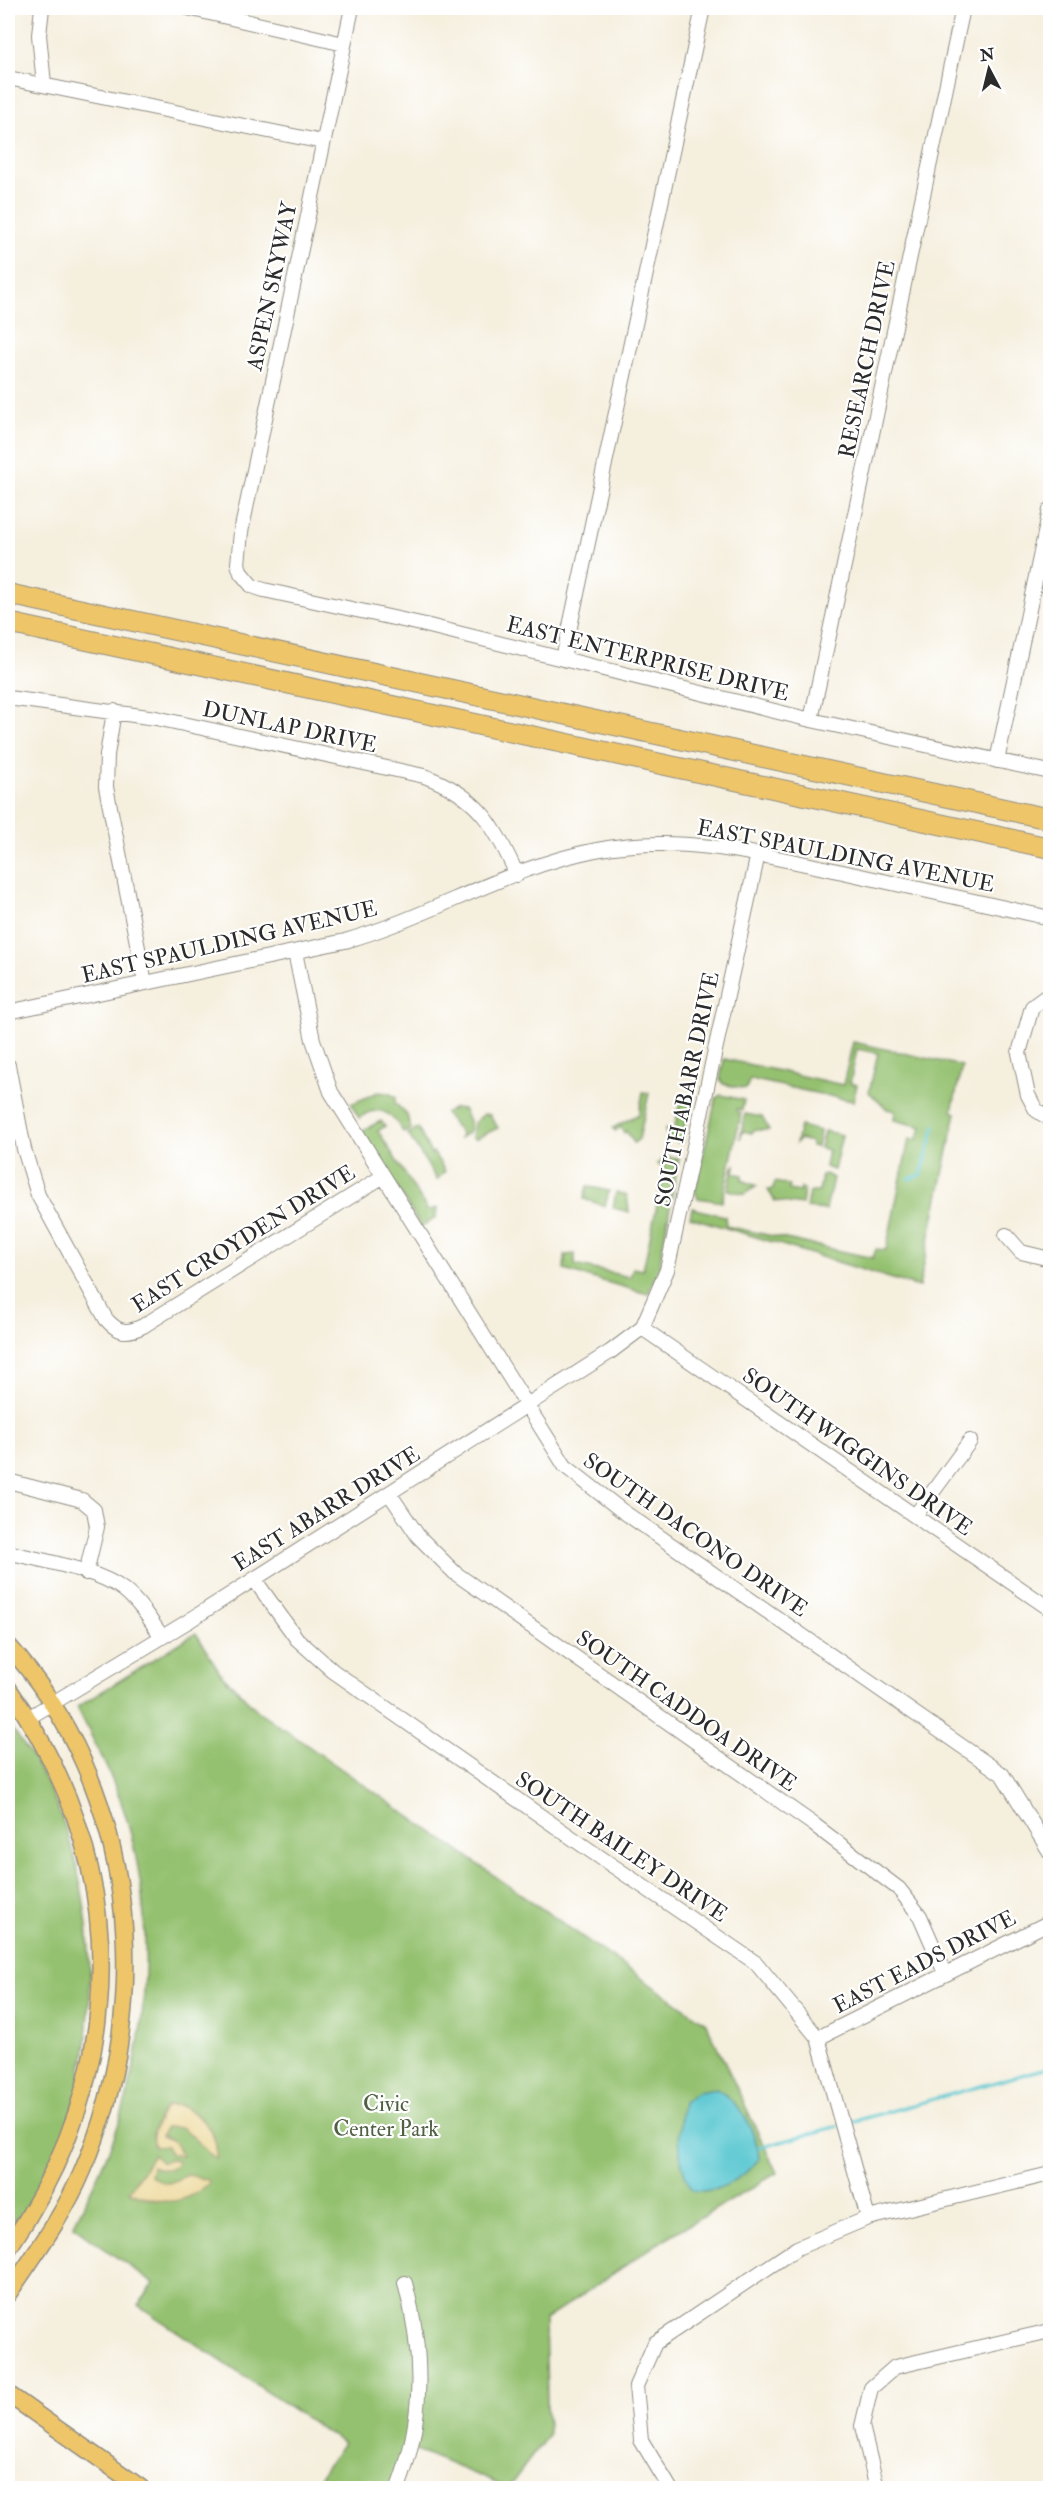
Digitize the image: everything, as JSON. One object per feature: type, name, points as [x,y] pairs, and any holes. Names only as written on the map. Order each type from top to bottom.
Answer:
[{"type":"highway","points":[[8,594],[1050,819]]},
{"type":"highway","points":[[8,623],[1050,848]]},
{"type":"main road","points":[[8,1645],[51,1704],[83,1765],[111,1846],[124,1905],[126,1989],[116,2064],[106,2106],[90,2154],[55,2223],[8,2294]]},
{"type":"main road","points":[[8,1688],[28,1718],[59,1775],[86,1852],[99,1917],[100,1988],[93,2050],[72,2128],[43,2192],[8,2249]]},
{"type":"main road","points":[[8,2394],[141,2488]]},
{"type":"street","points":[[42,8],[39,35],[44,84]]},
{"type":"street","points":[[188,8],[344,44]]},
{"type":"street","name":"ASPEN SKYWAY","points":[[241,573],[238,564],[240,539],[352,8]]},
{"type":"street","points":[[563,659],[703,8]]},
{"type":"street","name":"RESEARCH DRIVE","points":[[811,720],[963,8]]},
{"type":"street","points":[[8,78],[323,142]]},
{"type":"street","points":[[997,761],[1050,510]]},
{"type":"street","name":"EAST ENTERPRISE DRIVE","points":[[241,573],[252,586],[264,590],[563,659],[811,720],[1050,772]]},
{"type":"street","name":"DUNLAP DRIVE","points":[[8,698],[114,711],[424,776],[446,784],[478,807],[505,847],[517,875]]},
{"type":"street","points":[[114,711],[106,765],[107,794],[145,983]]},
{"type":"street","name":"EAST SPAULDING AVENUE","points":[[8,1012],[295,952],[375,932],[517,875],[576,855],[638,844],[689,844],[758,854],[1050,918]]},
{"type":"street","name":"SOUTH ABARR DRIVE","points":[[642,1328],[658,1295],[672,1250],[758,854]]},
{"type":"street","name":"SOUTH DACONO DRIVE","points":[[295,952],[313,1040],[324,1077],[340,1109],[566,1466],[621,1510],[1002,1774],[1050,1851]]},
{"type":"street","points":[[1050,997],[1047,996],[1032,1006],[1019,1053],[1028,1095],[1036,1110],[1050,1119]]},
{"type":"street","name":"EAST CROYDEN DRIVE","points":[[8,1065],[24,1149],[38,1195],[106,1319],[118,1331],[126,1333],[143,1326],[382,1177]]},
{"type":"street","points":[[1006,1235],[1021,1252],[1050,1259]]},
{"type":"street","name":"EAST ABARR DRIVE","points":[[28,1718],[254,1579],[610,1352],[642,1328]]},
{"type":"street","name":"SOUTH WIGGINS DRIVE","points":[[642,1328],[1050,1610]]},
{"type":"street","points":[[915,1516],[970,1441]]},
{"type":"street","points":[[8,1481],[82,1500],[94,1510],[97,1527],[86,1573]]},
{"type":"street","name":"SOUTH CADDOA DRIVE","points":[[389,1493],[418,1536],[454,1573],[813,1824],[899,1888],[920,1916],[945,1972]]},
{"type":"street","points":[[8,1552],[86,1573],[123,1589],[137,1603],[162,1637]]},
{"type":"street","name":"SOUTH BAILEY DRIVE","points":[[254,1579],[284,1622],[313,1655],[578,1843],[756,1963],[818,2038],[868,2218]]},
{"type":"street","name":"EAST EADS DRIVE","points":[[818,2038],[945,1972],[1050,1922]]},
{"type":"street","points":[[670,2488],[641,2440],[636,2386],[655,2343],[797,2248],[868,2218],[1050,2174]]},
{"type":"street","points":[[398,2488],[412,2448],[420,2389],[416,2330],[405,2283]]},
{"type":"street","points":[[877,2488],[862,2426],[871,2388],[896,2367],[1050,2331]]},
{"type":"green space","points":[[853,1042],[962,1066],[952,1111],[956,1113],[919,1287],[690,1217],[692,1208],[725,1216],[726,1226],[873,1258],[876,1249],[886,1250],[909,1139],[916,1140],[922,1127],[894,1120],[895,1111],[887,1109],[869,1092],[878,1053],[857,1049],[850,1083],[857,1085],[853,1101],[750,1079],[746,1089],[723,1084],[720,1079],[724,1059],[843,1085]]},
{"type":"green space","points":[[378,1092],[396,1097],[395,1103],[407,1115],[411,1129],[404,1133],[395,1120],[385,1112],[373,1111],[359,1118],[351,1104]]},
{"type":"green space","points":[[643,1092],[649,1093],[639,1139],[634,1143],[621,1127],[615,1131],[613,1128],[639,1114]]},
{"type":"green space","points":[[721,1095],[744,1100],[742,1110],[737,1109],[737,1112],[741,1113],[722,1202],[698,1198],[695,1192],[716,1098]]},
{"type":"green space","points":[[681,1097],[690,1099],[682,1143],[670,1139],[665,1131],[666,1128],[674,1130]]},
{"type":"green space","points":[[454,1108],[463,1109],[470,1123],[469,1132],[460,1138],[461,1134],[445,1113]]},
{"type":"green space","points":[[484,1114],[490,1115],[498,1128],[475,1139],[472,1137],[474,1123]]},
{"type":"green space","points":[[745,1114],[762,1117],[769,1130],[753,1130],[752,1133],[743,1131],[740,1139]]},
{"type":"green space","points":[[381,1121],[385,1126],[378,1131],[428,1211],[438,1208],[435,1218],[421,1227],[361,1131]]},
{"type":"green space","points":[[800,1126],[820,1131],[817,1147],[811,1146],[811,1142],[800,1139],[796,1143]]},
{"type":"green space","points":[[418,1128],[431,1154],[433,1152],[445,1171],[437,1180],[408,1134]]},
{"type":"green space","points":[[824,1131],[842,1135],[834,1170],[825,1167],[828,1150],[820,1148]]},
{"type":"green space","points":[[666,1157],[679,1158],[659,1268],[648,1294],[564,1270],[565,1255],[575,1254],[575,1265],[630,1277],[633,1268],[643,1270],[665,1168],[657,1164]]},
{"type":"green space","points":[[735,1165],[734,1173],[743,1175],[742,1180],[757,1186],[745,1194],[728,1190]]},
{"type":"green space","points":[[826,1174],[833,1178],[826,1210],[806,1208],[809,1192],[819,1192],[822,1175]]},
{"type":"green space","points":[[775,1182],[789,1185],[789,1190],[800,1192],[801,1188],[804,1189],[802,1205],[775,1201],[768,1190],[773,1189]]},
{"type":"green space","points":[[587,1186],[609,1191],[605,1206],[584,1199]]},
{"type":"green space","points":[[616,1192],[627,1195],[629,1212],[613,1208]]},
{"type":"green space","name":"Civic Center Park","points":[[196,1633],[221,1674],[258,1711],[706,2023],[777,2173],[663,2240],[545,2320],[548,2435],[508,2488],[412,2448],[398,2488],[312,2488],[343,2443],[138,2305],[154,2284],[73,2226],[108,2152],[129,2089],[137,2051],[145,1973],[142,1896],[127,1820],[111,1776],[77,1707]]},
{"type":"green space","points":[[8,1724],[38,1768],[62,1818],[78,1872],[87,1928],[90,1985],[86,2042],[76,2097],[60,2148],[8,2238]]},
{"type":"sand","points":[[179,2105],[195,2114],[212,2133],[216,2159],[182,2128],[166,2127],[161,2136],[174,2141],[182,2156],[170,2154],[167,2146],[154,2147],[154,2130],[161,2114],[167,2106]]},
{"type":"sand","points":[[153,2155],[162,2163],[170,2160],[178,2161],[176,2165],[167,2169],[152,2166],[150,2175],[162,2182],[170,2183],[189,2175],[208,2180],[209,2183],[190,2196],[170,2201],[150,2199],[129,2191]]},
{"type":"water","points":[[716,2089],[732,2101],[746,2119],[755,2139],[759,2159],[729,2184],[712,2190],[693,2190],[687,2180],[681,2159],[679,2136],[683,2102],[697,2092]]},
{"type":"waterway","points":[[909,1179],[921,1175],[935,1126]]},
{"type":"waterway","points":[[847,2123],[1050,2067]]},
{"type":"waterway","points":[[759,2148],[838,2126]]}]
